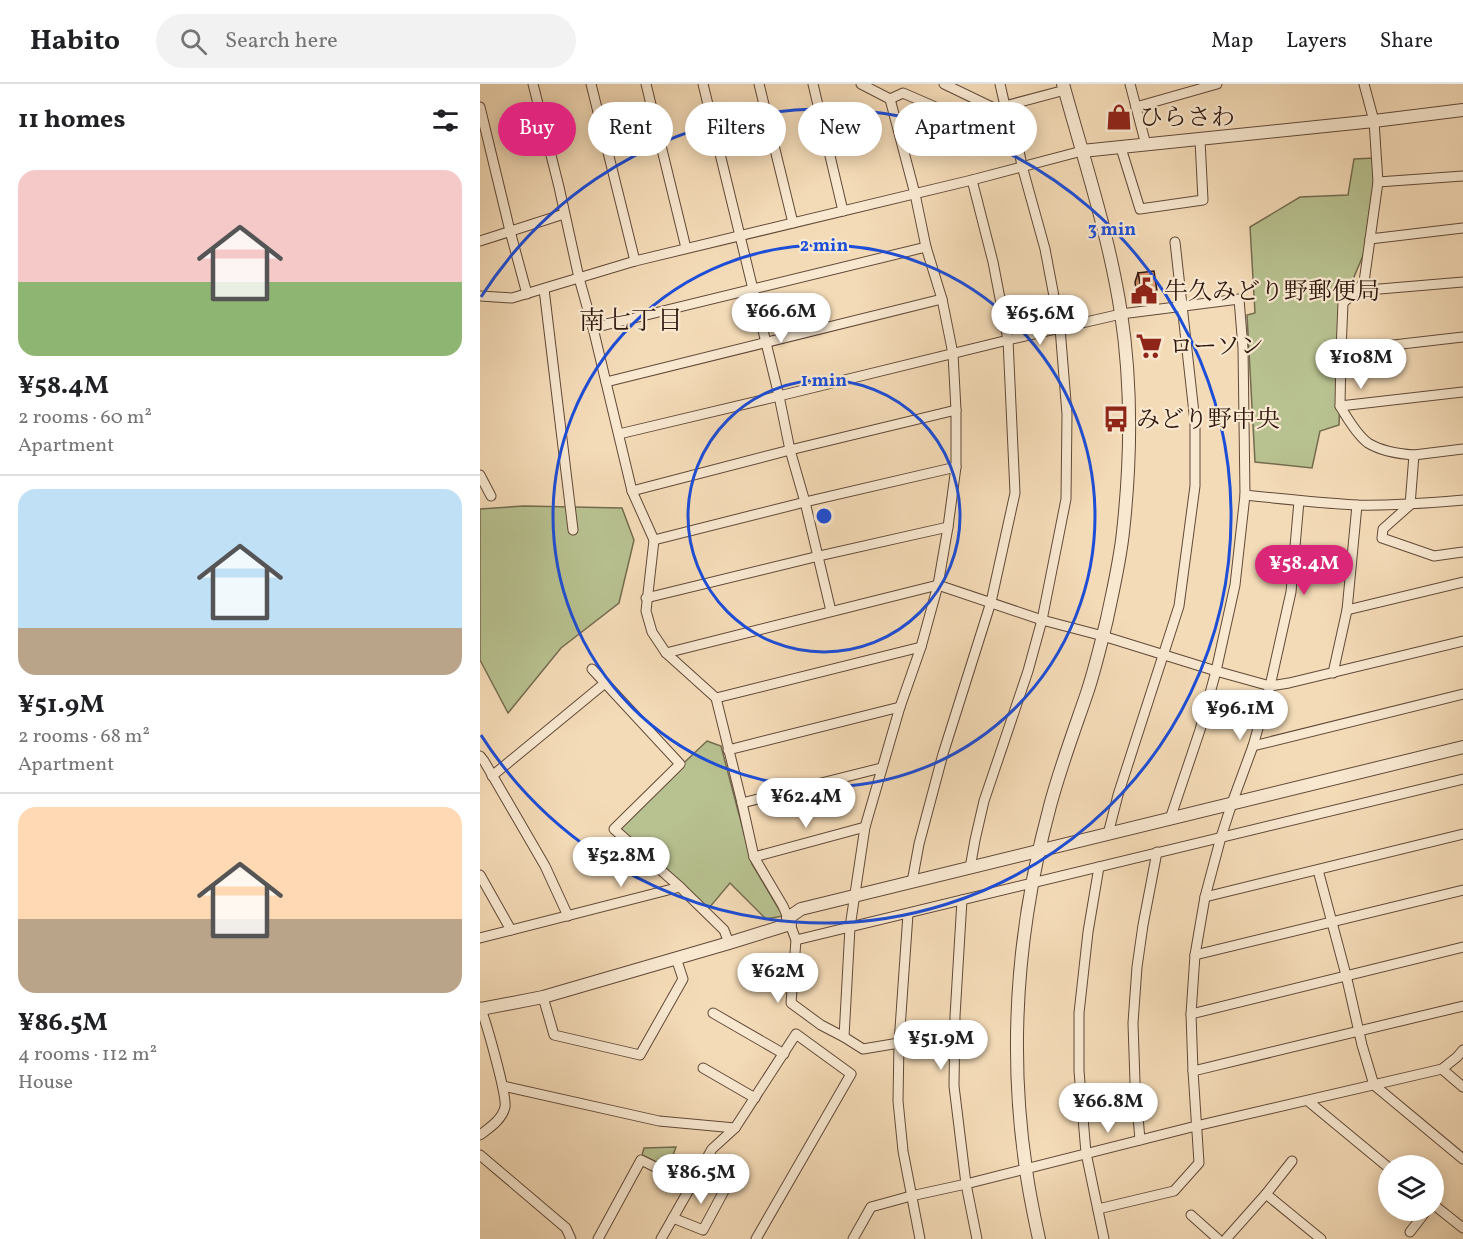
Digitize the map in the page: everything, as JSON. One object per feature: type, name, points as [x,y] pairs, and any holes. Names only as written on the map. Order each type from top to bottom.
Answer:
[{"type":"street","points":[[533,84],[632,491],[654,540],[646,611],[652,632],[666,653],[716,698],[754,857],[783,906],[796,940],[791,1003],[820,1025],[862,1049],[899,1043]]},
{"type":"street","points":[[591,84],[635,261]]},
{"type":"street","points":[[646,84],[686,248]]},
{"type":"street","points":[[703,84],[790,450],[819,555],[831,611]]},
{"type":"street","points":[[759,84],[793,224]]},
{"type":"street","points":[[813,84],[843,211]]},
{"type":"street","points":[[844,1037],[850,927],[865,827],[938,585],[956,467],[953,354],[942,299],[926,247],[915,194],[890,99],[861,84]]},
{"type":"street","points":[[944,84],[981,102]]},
{"type":"street","points":[[1000,84],[1004,102]]},
{"type":"street","points":[[1130,84],[1146,145]]},
{"type":"street","points":[[1136,107],[1217,84]]},
{"type":"street","points":[[1364,84],[1374,121],[1378,182],[1364,282],[1343,303],[1340,406],[1350,423],[1368,443],[1394,453],[1414,455],[1463,449]]},
{"type":"street","points":[[1017,102],[1064,87],[1111,258],[1121,314],[1127,371],[1129,441],[1123,534],[1115,585],[1088,689],[1050,805],[1031,883],[1023,938],[1017,1032],[1018,1081],[1025,1168],[1039,1239]]},
{"type":"street","points":[[890,99],[903,93],[993,132],[1014,125],[1022,166],[1045,249],[1060,328],[1067,414],[1066,499],[1042,620],[1028,671],[984,801],[970,868]]},
{"type":"street","points":[[480,107],[527,294]]},
{"type":"street","points":[[480,296],[512,298],[635,261],[1083,151],[1463,110]]},
{"type":"street","points":[[1121,148],[1140,208],[1203,200],[1200,140]]},
{"type":"street","points":[[1378,182],[1463,176]]},
{"type":"street","points":[[912,882],[919,844],[943,754],[991,602],[1015,493],[1008,340],[993,262],[972,180]]},
{"type":"street","points":[[480,241],[564,214]]},
{"type":"street","points":[[1370,239],[1463,228]]},
{"type":"street","points":[[1108,834],[1118,795],[1179,606],[1195,486],[1195,423],[1175,242]]},
{"type":"street","points":[[593,328],[926,247]]},
{"type":"street","points":[[1356,291],[1463,282]]},
{"type":"street","points":[[544,289],[573,530]]},
{"type":"street","points":[[619,434],[1121,314],[1239,298],[1244,348],[1245,495],[1235,585],[1200,730],[1170,819]]},
{"type":"street","points":[[606,382],[942,299]]},
{"type":"street","points":[[1341,351],[1463,337]]},
{"type":"street","points":[[1340,406],[1463,392]]},
{"type":"street","points":[[632,491],[956,410]]},
{"type":"street","points":[[1414,455],[1410,505],[1383,530],[1382,538],[1434,556],[1463,552]]},
{"type":"street","points":[[654,540],[805,501],[956,467]]},
{"type":"street","points":[[480,475],[491,496]]},
{"type":"street","points":[[1245,495],[1358,505],[1410,505],[1463,500]]},
{"type":"street","points":[[1098,1209],[1174,1191],[1199,1163],[1191,1014],[1195,955],[1205,897],[1221,837],[1253,746],[1270,686],[1291,592],[1299,501]]},
{"type":"street","points":[[1333,673],[1347,610],[1358,505]]},
{"type":"street","points":[[646,598],[819,555],[948,527]]},
{"type":"street","points":[[1347,610],[1463,582]]},
{"type":"street","points":[[666,653],[938,585],[1042,620],[1270,686],[1463,641]]},
{"type":"street","points":[[716,698],[921,647]]},
{"type":"street","points":[[592,669],[680,764],[614,829],[680,887],[724,930],[729,943]]},
{"type":"street","points":[[492,776],[605,683]]},
{"type":"street","points":[[1253,746],[1463,694]]},
{"type":"street","points":[[728,750],[900,707]]},
{"type":"street","points":[[480,1135],[497,1121],[505,1107],[502,1086],[481,1008],[543,997],[729,943],[789,921],[801,909],[1463,747]]},
{"type":"street","points":[[480,756],[545,866],[568,916]]},
{"type":"street","points":[[742,803],[881,768]]},
{"type":"street","points":[[796,940],[1463,779]]},
{"type":"street","points":[[754,857],[865,827]]},
{"type":"street","points":[[1205,897],[1463,834]]},
{"type":"street","points":[[1140,1140],[1133,1023],[1143,925],[1157,852]]},
{"type":"street","points":[[1099,867],[1088,932],[1079,1013],[1079,1071],[1086,1153],[1104,1239]]},
{"type":"street","points":[[1318,870],[1374,1084],[1463,1159]]},
{"type":"street","points":[[480,875],[511,930]]},
{"type":"street","points":[[480,938],[680,887]]},
{"type":"street","points":[[1195,955],[1463,890]]},
{"type":"street","points":[[962,900],[954,1086],[966,1184],[977,1239]]},
{"type":"street","points":[[908,914],[899,1043],[898,1101],[903,1151],[920,1239]]},
{"type":"street","points":[[1191,1014],[1463,947]]},
{"type":"street","points":[[543,997],[554,1035],[640,1055],[683,979],[676,958]]},
{"type":"street","points":[[1193,1071],[1463,1006]]},
{"type":"street","points":[[713,1013],[784,1054]]},
{"type":"street","points":[[661,1239],[712,1149],[735,1128],[796,1034],[851,1074],[756,1239]]},
{"type":"street","points":[[853,1239],[871,1207],[1196,1126],[1442,1069],[1463,1050]]},
{"type":"street","points":[[703,1068],[755,1098]]},
{"type":"street","points":[[1442,1069],[1463,1087]]},
{"type":"street","points":[[502,1086],[659,1121],[735,1128]]},
{"type":"street","points":[[1308,1101],[1378,1159]]},
{"type":"street","points":[[480,1155],[566,1228],[571,1239]]},
{"type":"street","points":[[598,1239],[642,1160],[692,1185]]},
{"type":"street","points":[[1226,1239],[1292,1161]]},
{"type":"street","points":[[673,1218],[703,1230],[724,1190],[698,1173]]},
{"type":"street","points":[[1266,1194],[1320,1239]]},
{"type":"street","points":[[1444,1213],[1463,1228]]},
{"type":"street","points":[[1191,1215],[1218,1239]]},
{"type":"street","points":[[1410,1232],[1418,1221]]},
{"type":"green space","points":[[1374,158],[1375,190],[1370,239],[1343,303],[1339,425],[1320,431],[1312,468],[1255,462],[1247,315],[1255,313],[1250,227],[1300,197],[1348,195],[1354,159]]},
{"type":"green space","points":[[524,506],[622,508],[634,540],[619,603],[561,648],[508,713],[480,660],[480,509]]},
{"type":"green space","points":[[707,741],[721,746],[752,864],[783,916],[766,919],[730,883],[709,908],[704,907],[616,827]]},
{"type":"green space","points":[[676,1147],[668,1168],[642,1155],[644,1148]]},
{"type":"building","points":[[1154,271],[1157,291],[1142,293],[1138,273]]},
{"type":"place","name":"ひらさわ","points":[[1119,117]]},
{"type":"place","name":"牛久みどり野郵便局","points":[[1144,291]]},
{"type":"place","name":"ローソン","points":[[1149,346]]},
{"type":"place","name":"みどり野中央","points":[[1116,419]]},
{"type":"district","name":"南七丁目","points":[[631,320]]}]
